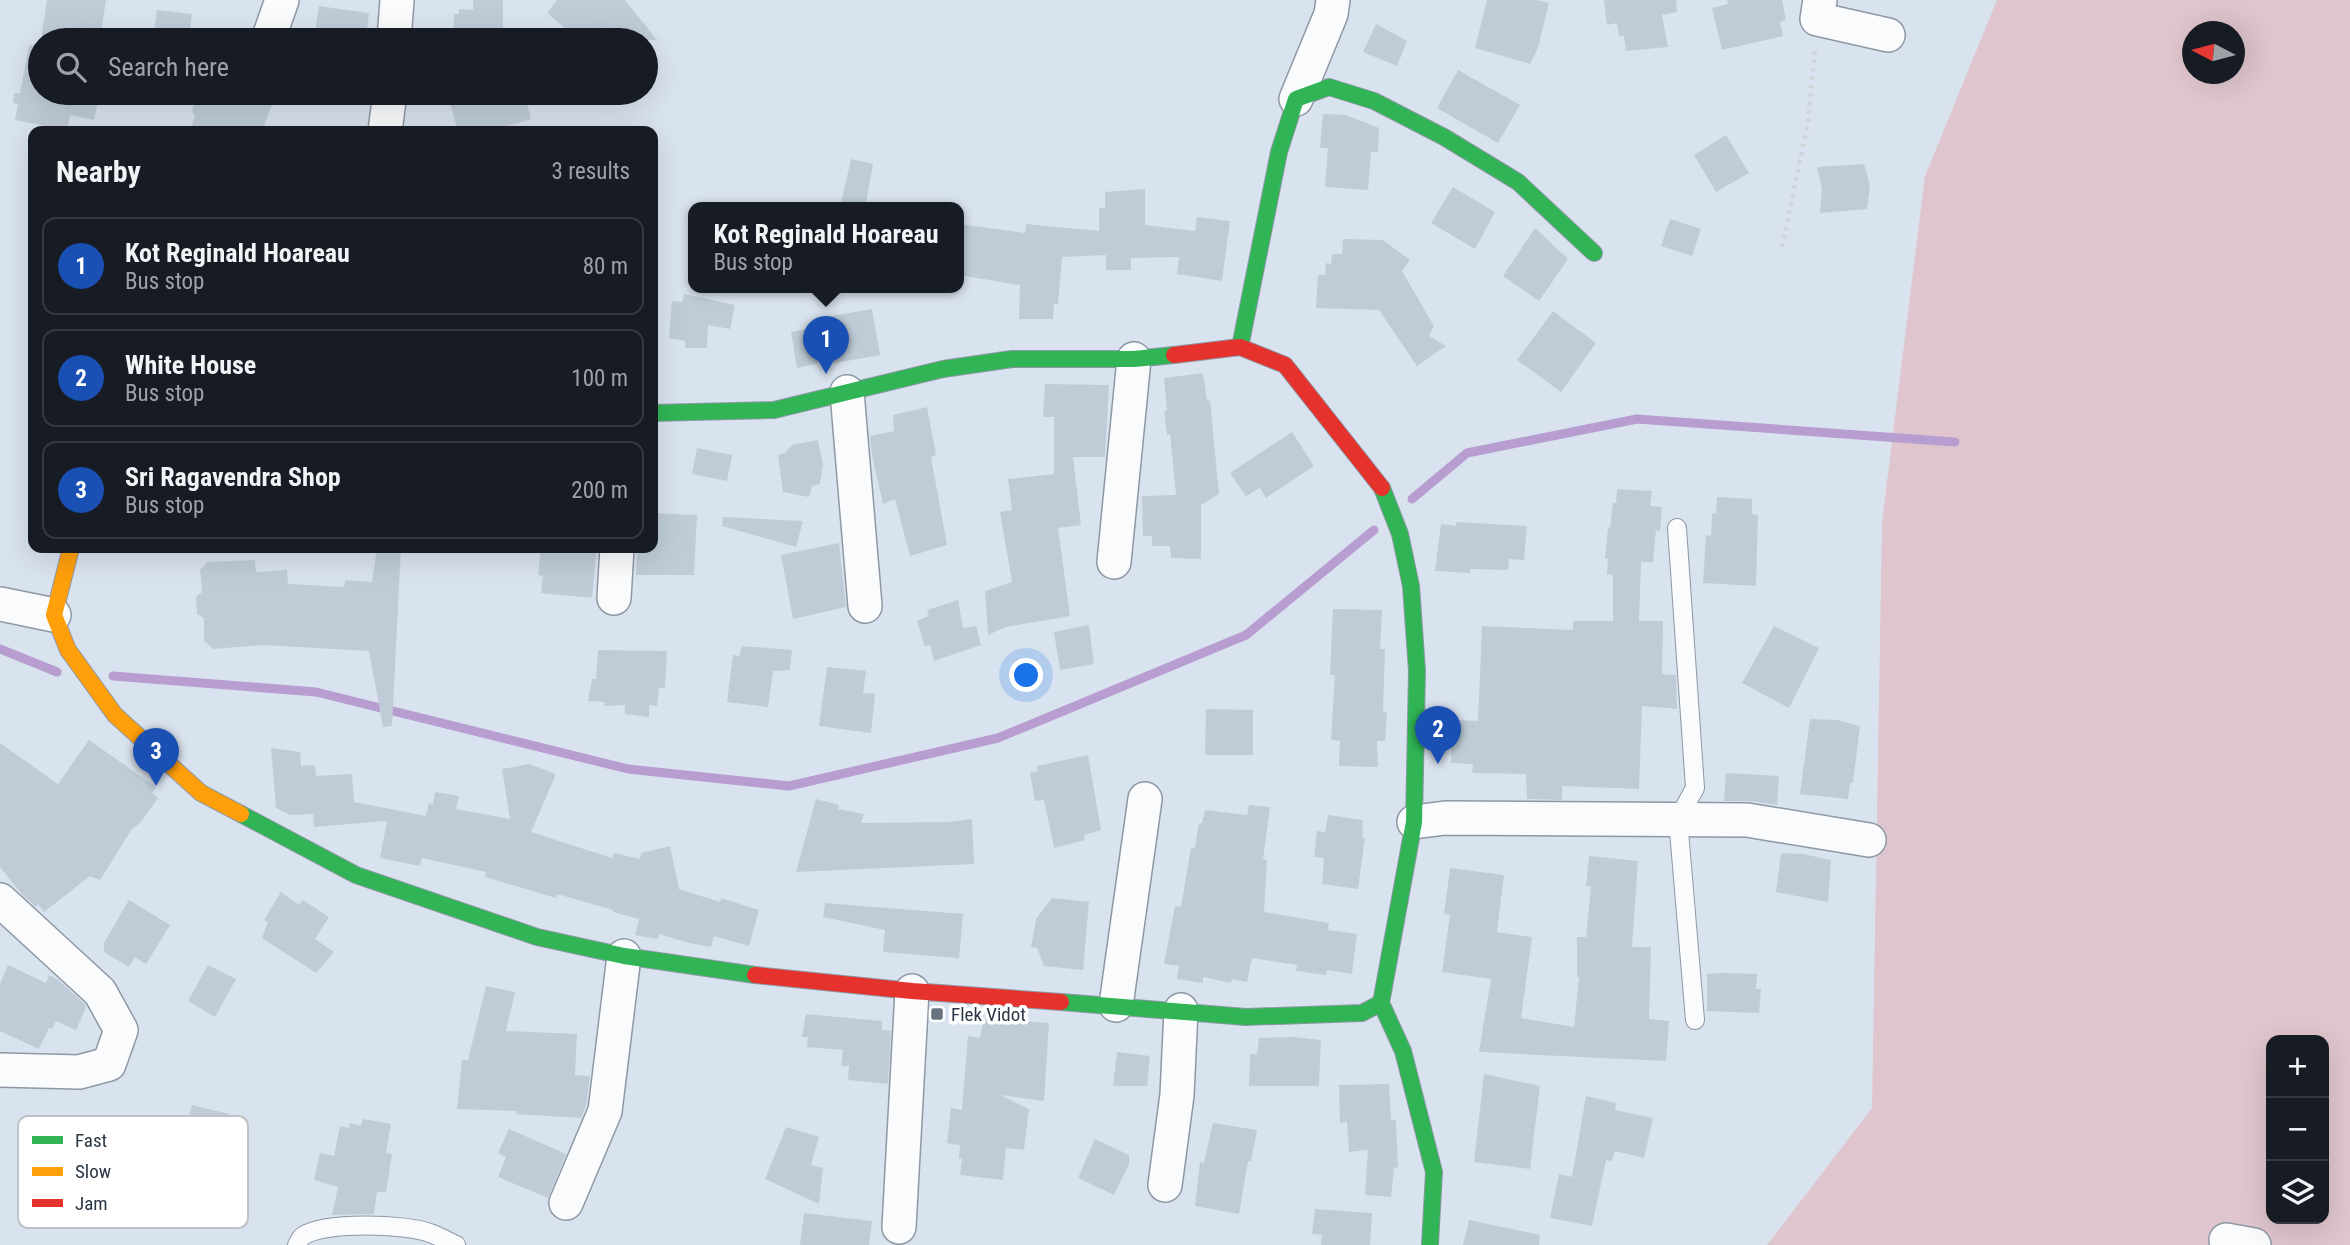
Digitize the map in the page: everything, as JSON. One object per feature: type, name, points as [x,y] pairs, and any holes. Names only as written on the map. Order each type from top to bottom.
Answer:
[{"type":"street","points":[[272,28],[282,0]]},
{"type":"street","points":[[395,28],[397,0]]},
{"type":"street","points":[[1240,347],[1279,152],[1296,99],[1331,14],[1333,0]]},
{"type":"street","points":[[1818,9],[1888,35]]},
{"type":"street","points":[[1296,99],[1329,87],[1374,101],[1444,137],[1518,182],[1594,253]]},
{"type":"street","points":[[386,126],[388,105]]},
{"type":"street","points":[[658,413],[774,410],[943,369],[1012,359],[1134,359],[1240,347],[1285,365],[1384,490],[1400,534],[1411,586],[1417,671],[1414,822],[1381,1003],[1403,1051],[1434,1172],[1430,1245]]},
{"type":"street","points":[[1114,562],[1134,359]]},
{"type":"street","points":[[847,392],[865,606]]},
{"type":"street","points":[[70,553],[54,615],[68,650],[115,715],[201,793],[356,875],[537,937],[624,956],[766,977],[1246,1017],[1316,1017],[1362,1013],[1381,1003]]},
{"type":"street","points":[[614,598],[617,553]]},
{"type":"street","points":[[0,604],[54,615]]},
{"type":"street","points":[[1116,1005],[1144,799]]},
{"type":"street","points":[[1414,822],[1446,818],[1747,820],[1870,840]]},
{"type":"street","points":[[0,900],[100,992],[121,1030],[108,1064],[79,1072],[0,1070]]},
{"type":"street","points":[[566,1203],[605,1111],[624,956]]},
{"type":"street","points":[[899,1227],[912,990]]},
{"type":"street","points":[[1165,1185],[1177,1095],[1181,1010]]},
{"type":"lane","points":[[1677,528],[1695,788],[1678,820],[1695,1020]]},
{"type":"lane","points":[[297,1245],[303,1236],[325,1229],[355,1226],[429,1232],[456,1245]]},
{"type":"path","points":[[1783,247],[1808,122],[1818,9]]},
{"type":"shaded area","points":[[1997,0],[2350,0],[2350,1245],[1767,1245],[1872,1108],[1882,522],[1925,176]]},
{"type":"building","points":[[47,0],[106,0],[102,28],[43,28]]},
{"type":"building","points":[[473,0],[503,0],[503,28],[453,28],[454,14],[459,14],[459,9],[473,10]]},
{"type":"building","points":[[557,0],[625,0],[647,28],[565,28],[547,13]]},
{"type":"building","points":[[1487,0],[1537,0],[1549,3],[1538,48],[1530,64],[1475,48]]},
{"type":"building","points":[[1604,0],[1676,0],[1677,12],[1662,15],[1668,47],[1626,51],[1624,36],[1619,36],[1617,23],[1607,25]]},
{"type":"building","points":[[1727,0],[1782,0],[1786,20],[1780,22],[1783,36],[1722,50],[1712,8],[1728,4]]},
{"type":"building","points":[[319,6],[369,13],[367,28],[316,28]]},
{"type":"building","points":[[157,10],[192,14],[190,28],[155,28]]},
{"type":"building","points":[[1376,24],[1407,41],[1397,66],[1363,52]]},
{"type":"building","points":[[28,50],[28,105],[97,105],[94,120],[70,115],[68,126],[46,126],[15,120],[18,104],[13,103],[14,93],[20,93]]},
{"type":"building","points":[[1458,70],[1520,105],[1498,143],[1437,108]]},
{"type":"building","points":[[194,105],[272,105],[264,126],[192,126],[195,116],[192,111]]},
{"type":"building","points":[[450,105],[527,105],[531,119],[508,126],[457,126]]},
{"type":"building","points":[[1323,114],[1346,115],[1379,128],[1378,152],[1371,152],[1368,190],[1325,187],[1328,148],[1320,148]]},
{"type":"building","points":[[1726,135],[1749,173],[1716,192],[1694,155]]},
{"type":"building","points":[[851,159],[873,164],[866,202],[841,202]]},
{"type":"building","points":[[1864,164],[1870,185],[1867,209],[1820,213],[1822,189],[1817,167]]},
{"type":"building","points":[[1453,187],[1495,212],[1475,249],[1431,223]]},
{"type":"building","points":[[1145,189],[1145,225],[1195,231],[1197,217],[1230,221],[1222,281],[1177,274],[1179,257],[1131,258],[1131,270],[1106,270],[1106,255],[1062,257],[1058,304],[1054,304],[1053,319],[1019,319],[1020,285],[964,276],[964,225],[1025,233],[1026,224],[1099,231],[1099,208],[1105,208],[1105,192]]},
{"type":"building","points":[[1670,219],[1701,229],[1692,256],[1661,246]]},
{"type":"building","points":[[1535,228],[1568,259],[1539,301],[1503,276]]},
{"type":"building","points":[[1343,239],[1383,240],[1410,260],[1402,271],[1434,326],[1429,336],[1446,346],[1417,366],[1379,310],[1316,308],[1318,275],[1325,275],[1326,263],[1331,264],[1332,254],[1342,254]]},
{"type":"building","points":[[684,294],[735,305],[730,329],[708,325],[707,348],[685,348],[685,341],[669,338],[672,301],[682,302]]},
{"type":"building","points":[[872,309],[880,355],[834,363],[833,360],[797,368],[791,332],[828,325],[826,317]]},
{"type":"building","points":[[1553,311],[1596,343],[1561,392],[1517,360]]},
{"type":"building","points":[[1203,373],[1207,401],[1210,400],[1219,494],[1201,505],[1201,559],[1171,558],[1170,546],[1152,546],[1152,536],[1143,536],[1142,496],[1176,495],[1170,434],[1167,435],[1164,411],[1167,411],[1164,378]]},
{"type":"building","points":[[1045,384],[1109,385],[1105,457],[1073,457],[1081,525],[1058,528],[1070,616],[1006,627],[988,635],[985,591],[1012,582],[1000,512],[1012,510],[1008,479],[1054,474],[1054,417],[1043,417]]},
{"type":"building","points":[[927,407],[936,455],[931,457],[947,545],[910,556],[895,499],[883,504],[870,436],[894,431],[893,415]]},
{"type":"building","points":[[1292,432],[1314,466],[1266,498],[1260,488],[1246,496],[1230,473]]},
{"type":"building","points":[[818,440],[823,465],[820,484],[812,486],[809,497],[783,492],[778,455],[785,453],[792,445]]},
{"type":"building","points":[[697,448],[732,455],[727,481],[692,474]]},
{"type":"building","points":[[1617,489],[1652,491],[1650,506],[1662,507],[1660,531],[1656,530],[1653,562],[1641,562],[1639,621],[1663,621],[1662,674],[1676,675],[1677,709],[1642,706],[1639,789],[1562,786],[1562,800],[1527,799],[1526,774],[1472,773],[1473,764],[1451,763],[1453,720],[1478,721],[1482,626],[1573,630],[1573,621],[1613,621],[1613,575],[1607,574],[1608,559],[1605,559],[1608,527],[1610,528],[1613,503],[1616,503]]},
{"type":"building","points":[[1717,497],[1752,499],[1752,514],[1758,515],[1756,586],[1703,583],[1706,535],[1711,536],[1712,513],[1716,514]]},
{"type":"building","points":[[658,513],[697,515],[694,575],[636,575],[637,553],[658,553]]},
{"type":"building","points":[[723,517],[803,521],[796,547],[722,526]]},
{"type":"building","points":[[1456,522],[1527,526],[1524,560],[1509,559],[1508,570],[1470,569],[1470,573],[1435,571],[1441,524],[1456,526]]},
{"type":"building","points":[[839,543],[846,607],[793,619],[781,555]]},
{"type":"building","points":[[376,553],[401,553],[392,726],[383,727],[369,651],[263,645],[213,649],[204,641],[204,618],[197,614],[196,597],[202,592],[200,570],[208,562],[255,560],[256,572],[287,570],[288,584],[344,587],[345,580],[372,582]]},
{"type":"building","points":[[540,553],[596,553],[592,598],[541,593],[543,576],[538,575]]},
{"type":"building","points":[[958,600],[963,628],[976,626],[981,645],[934,661],[930,645],[925,647],[917,621],[929,616],[927,610]]},
{"type":"building","points":[[1333,609],[1382,610],[1380,649],[1385,649],[1383,711],[1387,712],[1385,741],[1377,741],[1378,767],[1339,766],[1340,741],[1331,740],[1335,675],[1330,675]]},
{"type":"building","points":[[1089,625],[1094,664],[1060,670],[1054,632]]},
{"type":"building","points":[[1774,626],[1819,648],[1789,708],[1742,683]]},
{"type":"building","points":[[742,646],[792,650],[790,670],[773,671],[768,707],[727,702],[733,655],[739,656]]},
{"type":"building","points":[[598,650],[667,651],[665,688],[659,688],[657,706],[649,705],[649,717],[625,714],[625,705],[604,706],[605,702],[588,701],[592,679],[596,679]]},
{"type":"building","points":[[827,667],[866,671],[863,693],[875,694],[871,733],[819,726]]},
{"type":"building","points":[[1206,709],[1253,710],[1253,755],[1205,755]]},
{"type":"building","points":[[1810,719],[1837,720],[1860,726],[1853,783],[1850,783],[1848,799],[1800,794]]},
{"type":"building","points":[[89,740],[156,787],[152,793],[158,798],[141,822],[132,829],[100,880],[90,876],[44,912],[38,904],[36,907],[21,893],[0,867],[0,743],[58,784]]},
{"type":"building","points":[[271,748],[300,752],[301,766],[315,765],[316,776],[352,774],[354,802],[426,816],[429,803],[433,804],[435,792],[459,796],[456,809],[510,819],[502,769],[529,764],[556,774],[531,832],[612,858],[614,853],[640,859],[641,853],[670,846],[679,889],[720,902],[721,898],[759,910],[749,946],[714,936],[711,947],[659,934],[657,939],[635,935],[639,919],[613,910],[557,894],[556,898],[485,877],[486,872],[422,858],[420,866],[380,858],[387,821],[314,827],[313,814],[290,815],[276,808]]},
{"type":"building","points":[[1088,755],[1101,830],[1084,835],[1085,840],[1054,848],[1044,800],[1035,801],[1030,773],[1038,771],[1037,766]]},
{"type":"building","points":[[1726,773],[1779,776],[1777,805],[1724,801]]},
{"type":"building","points":[[816,799],[839,805],[838,809],[864,814],[861,823],[949,822],[972,819],[974,864],[796,872]]},
{"type":"building","points":[[1249,805],[1270,807],[1263,859],[1267,860],[1264,912],[1329,923],[1328,930],[1357,934],[1352,974],[1327,970],[1326,975],[1296,971],[1297,965],[1252,958],[1247,982],[1232,979],[1231,983],[1203,977],[1203,983],[1177,979],[1179,966],[1164,964],[1175,906],[1181,907],[1191,848],[1195,848],[1199,823],[1202,823],[1205,810],[1247,815]]},
{"type":"building","points":[[1328,815],[1363,820],[1362,838],[1365,838],[1358,889],[1322,884],[1324,858],[1314,857],[1317,831],[1325,832]]},
{"type":"building","points":[[1781,853],[1831,860],[1828,902],[1776,892]]},
{"type":"building","points":[[1589,856],[1638,861],[1632,947],[1651,947],[1649,1019],[1669,1021],[1666,1061],[1479,1052],[1491,979],[1442,972],[1450,915],[1444,914],[1450,868],[1504,875],[1497,932],[1532,937],[1521,1018],[1574,1027],[1579,977],[1577,937],[1586,937],[1591,887],[1586,886]]},
{"type":"building","points":[[281,892],[299,905],[303,900],[329,917],[315,939],[334,952],[316,973],[262,938],[268,922],[264,920]]},
{"type":"building","points":[[1052,898],[1089,902],[1083,970],[1044,966],[1037,948],[1031,947],[1036,919]]},
{"type":"building","points":[[129,900],[170,925],[146,964],[135,957],[129,967],[104,952],[104,943]]},
{"type":"building","points":[[825,903],[963,914],[959,958],[883,952],[885,930],[823,917]]},
{"type":"building","points":[[8,965],[46,983],[49,975],[57,979],[85,1004],[76,1030],[56,1021],[52,1029],[49,1028],[39,1049],[0,1031],[0,984]]},
{"type":"building","points":[[208,965],[236,979],[215,1017],[188,1001]]},
{"type":"building","points":[[1707,974],[1757,974],[1756,989],[1761,989],[1759,1013],[1707,1011]]},
{"type":"building","points":[[486,986],[515,992],[506,1031],[577,1034],[575,1075],[590,1076],[586,1106],[581,1118],[516,1114],[517,1111],[457,1109],[462,1060],[468,1060]]},
{"type":"building","points":[[806,1014],[882,1021],[882,1030],[891,1031],[888,1084],[848,1080],[849,1066],[841,1066],[843,1050],[807,1047],[808,1037],[802,1037]]},
{"type":"building","points":[[986,1018],[1049,1023],[1044,1101],[1000,1095],[1029,1109],[1024,1150],[1006,1148],[1003,1180],[960,1175],[960,1145],[947,1143],[951,1108],[962,1110],[968,1036],[980,1038]]},
{"type":"building","points":[[1294,1037],[1321,1040],[1319,1086],[1249,1086],[1250,1054],[1257,1054],[1259,1038]]},
{"type":"building","points":[[1117,1052],[1150,1056],[1147,1086],[1113,1086]]},
{"type":"building","points":[[1484,1074],[1540,1086],[1530,1169],[1474,1162]]},
{"type":"building","points":[[1389,1084],[1391,1120],[1396,1120],[1398,1168],[1394,1167],[1391,1197],[1365,1195],[1368,1150],[1349,1152],[1347,1122],[1340,1123],[1339,1085]]},
{"type":"building","points":[[1586,1096],[1616,1103],[1615,1110],[1653,1118],[1644,1158],[1615,1151],[1612,1161],[1606,1160],[1592,1226],[1550,1218],[1559,1174],[1572,1177]]},
{"type":"building","points":[[192,1105],[229,1114],[229,1116],[189,1116]]},
{"type":"building","points":[[363,1119],[391,1124],[386,1153],[392,1154],[386,1192],[377,1192],[374,1214],[332,1215],[338,1187],[314,1180],[320,1153],[334,1156],[340,1126],[349,1128],[350,1123],[361,1126]]},
{"type":"building","points":[[1213,1123],[1257,1130],[1251,1162],[1248,1161],[1239,1214],[1195,1206],[1200,1162],[1204,1163]]},
{"type":"building","points":[[786,1127],[819,1137],[811,1165],[823,1168],[819,1204],[765,1179]]},
{"type":"building","points":[[509,1129],[566,1154],[548,1198],[498,1177],[506,1157],[498,1153]]},
{"type":"building","points":[[1095,1139],[1129,1155],[1129,1164],[1114,1195],[1078,1178]]},
{"type":"building","points":[[1315,1209],[1372,1213],[1370,1245],[1321,1245],[1322,1235],[1312,1234]]},
{"type":"building","points":[[804,1213],[872,1221],[869,1245],[800,1245]]},
{"type":"building","points":[[1469,1220],[1540,1235],[1539,1245],[1463,1245]]},
{"type":"waterway","points":[[1412,499],[1467,453],[1637,419],[1955,442]]},
{"type":"waterway","points":[[113,676],[316,692],[628,769],[789,786],[998,738],[1246,635],[1374,530]]},
{"type":"waterway","points":[[0,649],[57,672]]},
{"type":"traffic: fast","points":[[1240,347],[1279,152],[1296,99],[1329,87],[1374,101],[1444,137],[1518,182],[1594,253]]},
{"type":"traffic: fast","points":[[658,413],[774,410],[943,369],[1012,359],[1134,359],[1174,355]]},
{"type":"traffic: fast","points":[[1382,488],[1400,534],[1411,586],[1417,671],[1414,822],[1381,1003],[1403,1051],[1434,1172],[1430,1245]]},
{"type":"traffic: fast","points":[[241,814],[356,875],[537,937],[624,956],[755,975]]},
{"type":"traffic: fast","points":[[1061,1002],[1246,1017],[1362,1013],[1381,1003]]},
{"type":"traffic: slow","points":[[70,553],[54,615],[68,650],[115,715],[201,793],[241,814]]},
{"type":"traffic: jam","points":[[1174,355],[1240,347],[1285,365],[1382,488]]},
{"type":"traffic: jam","points":[[755,975],[912,991],[1061,1002]]},
{"type":"place","name":"Kot Reginald Hoareau","points":[[826,374]]},
{"type":"place","name":"White House","points":[[1438,764]]},
{"type":"place","name":"Sri Ragavendra Shop","points":[[156,786]]},
{"type":"place","name":"Flek Vidot","points":[[937,1014]]}]
